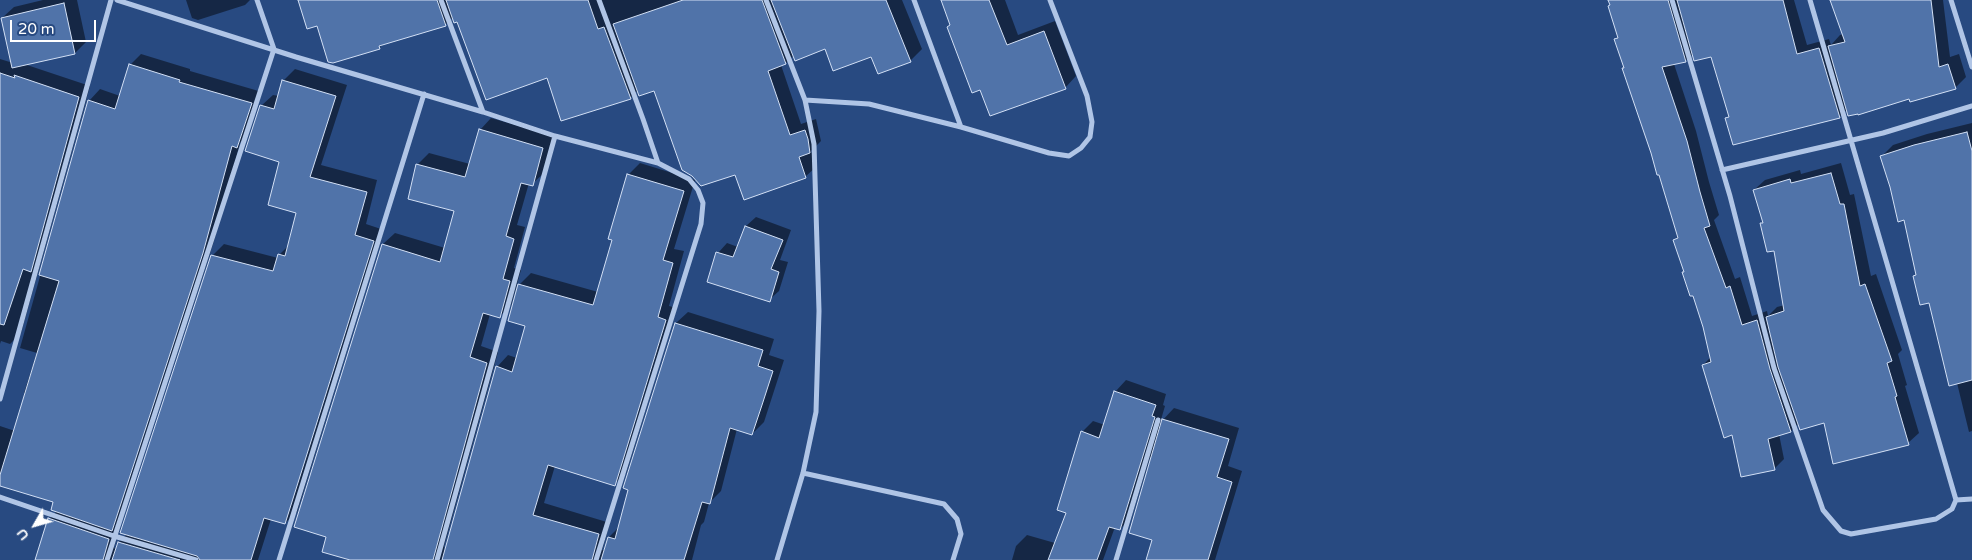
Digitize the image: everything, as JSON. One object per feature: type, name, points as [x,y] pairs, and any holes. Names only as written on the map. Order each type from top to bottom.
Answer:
[{"type":"street","points":[[0,399],[111,0]]},
{"type":"street","points":[[117,0],[483,112],[555,136],[658,163],[690,179],[698,190],[703,203],[701,224],[596,560]]},
{"type":"street","points":[[107,560],[274,49],[257,0]]},
{"type":"street","points":[[441,0],[483,112]]},
{"type":"street","points":[[599,0],[644,119],[658,163]]},
{"type":"street","points":[[766,0],[805,100],[814,144],[820,311],[816,412],[803,473],[777,560]]},
{"type":"street","points":[[914,0],[960,126]]},
{"type":"street","points":[[805,100],[869,104],[960,126],[1049,153],[1069,156],[1081,148],[1090,137],[1092,122],[1087,96],[1050,0]]},
{"type":"street","points":[[1672,0],[1722,170],[1774,368],[1823,510],[1841,531],[1851,534],[1936,519],[1952,509],[1956,500],[1810,0]]},
{"type":"street","points":[[1951,0],[1972,67]]},
{"type":"street","points":[[279,560],[424,94]]},
{"type":"street","points":[[1722,170],[1883,133],[1972,106]]},
{"type":"street","points":[[437,560],[555,136]]},
{"type":"street","points":[[1116,560],[1158,420]]},
{"type":"street","points":[[803,473],[944,504],[957,519],[961,534],[953,560]]},
{"type":"street","points":[[0,497],[114,536],[196,560]]},
{"type":"street","points":[[1956,500],[1972,499]]},
{"type":"building","points":[[298,0],[437,0],[446,26],[379,46],[380,49],[333,63],[328,62],[317,26],[307,29]]},
{"type":"building","points":[[446,0],[588,0],[598,29],[604,27],[631,99],[561,121],[547,78],[486,100],[457,22],[454,23]]},
{"type":"building","points":[[683,0],[762,0],[786,64],[768,71],[790,135],[805,130],[808,139],[810,153],[799,157],[806,178],[744,200],[735,175],[701,186],[692,176],[682,170],[654,91],[639,96],[613,24]]},
{"type":"building","points":[[771,0],[886,0],[911,62],[878,74],[871,57],[833,71],[825,49],[795,61]]},
{"type":"building","points":[[941,0],[989,0],[1007,45],[1044,31],[1066,89],[990,116],[980,90],[972,93],[947,27],[950,25]]},
{"type":"building","points":[[1608,0],[1668,0],[1686,62],[1662,67],[1687,141],[1710,226],[1704,228],[1726,288],[1730,286],[1742,325],[1757,320],[1770,369],[1791,432],[1768,439],[1775,470],[1741,477],[1732,435],[1724,438],[1702,365],[1711,362],[1703,327],[1693,296],[1690,296],[1682,272],[1684,272],[1673,240],[1678,238],[1659,175],[1657,175],[1622,68],[1624,68],[1614,39],[1618,38],[1608,6],[1610,5]]},
{"type":"building","points":[[1677,0],[1783,0],[1797,54],[1819,48],[1840,118],[1733,145],[1725,118],[1729,117],[1711,57],[1694,61]]},
{"type":"building","points":[[1830,0],[1931,0],[1939,67],[1948,64],[1956,89],[1910,102],[1909,99],[1858,115],[1848,116],[1828,46],[1845,42]]},
{"type":"building","points":[[64,3],[75,54],[12,68],[1,18]]},
{"type":"building","points":[[129,64],[180,80],[179,82],[252,103],[237,148],[232,146],[203,253],[112,531],[51,510],[53,502],[0,486],[0,475],[59,281],[39,275],[88,100],[115,109]]},
{"type":"building","points":[[0,73],[15,78],[14,75],[79,97],[31,272],[23,269],[4,325],[0,324]]},
{"type":"building","points":[[282,80],[336,96],[310,177],[367,192],[355,235],[374,241],[285,524],[264,518],[251,560],[200,560],[197,556],[120,533],[211,255],[273,271],[278,254],[285,256],[296,213],[268,205],[279,162],[245,151],[260,105],[274,109]]},
{"type":"building","points":[[479,129],[543,148],[533,186],[521,183],[506,236],[514,239],[503,279],[510,281],[500,318],[483,313],[470,357],[487,363],[433,560],[350,560],[322,552],[326,537],[294,527],[382,244],[440,262],[454,211],[408,199],[416,164],[465,177]]},
{"type":"building","points":[[1967,132],[1972,151],[1972,380],[1949,386],[1929,303],[1920,305],[1913,276],[1916,275],[1904,220],[1898,222],[1880,156],[1914,145]]},
{"type":"building","points":[[1831,173],[1840,204],[1844,204],[1860,286],[1865,284],[1892,361],[1887,363],[1909,445],[1833,464],[1824,423],[1800,430],[1778,367],[1766,317],[1784,311],[1774,251],[1767,252],[1760,223],[1763,223],[1753,190],[1790,179],[1791,183]]},
{"type":"building","points":[[627,174],[684,191],[663,260],[673,263],[658,317],[666,320],[615,486],[548,465],[533,515],[599,534],[592,560],[442,560],[496,366],[512,372],[525,326],[508,321],[518,284],[593,305],[612,240],[608,239]]},
{"type":"building","points":[[745,226],[783,240],[771,269],[779,272],[770,302],[707,282],[716,252],[733,257]]},
{"type":"building","points":[[675,323],[763,350],[758,366],[773,371],[752,435],[730,428],[710,504],[702,502],[684,560],[601,560],[608,537],[615,539],[628,490],[623,488]]},
{"type":"building","points":[[1114,391],[1156,405],[1152,416],[1155,417],[1120,530],[1109,527],[1097,560],[1048,560],[1066,513],[1057,510],[1081,431],[1099,438]]},
{"type":"building","points":[[1162,419],[1229,439],[1217,477],[1232,482],[1208,560],[1146,560],[1152,540],[1129,533]]},
{"type":"building","points":[[48,518],[109,539],[103,560],[35,560]]},
{"type":"building","points":[[118,542],[180,560],[112,560]]}]
